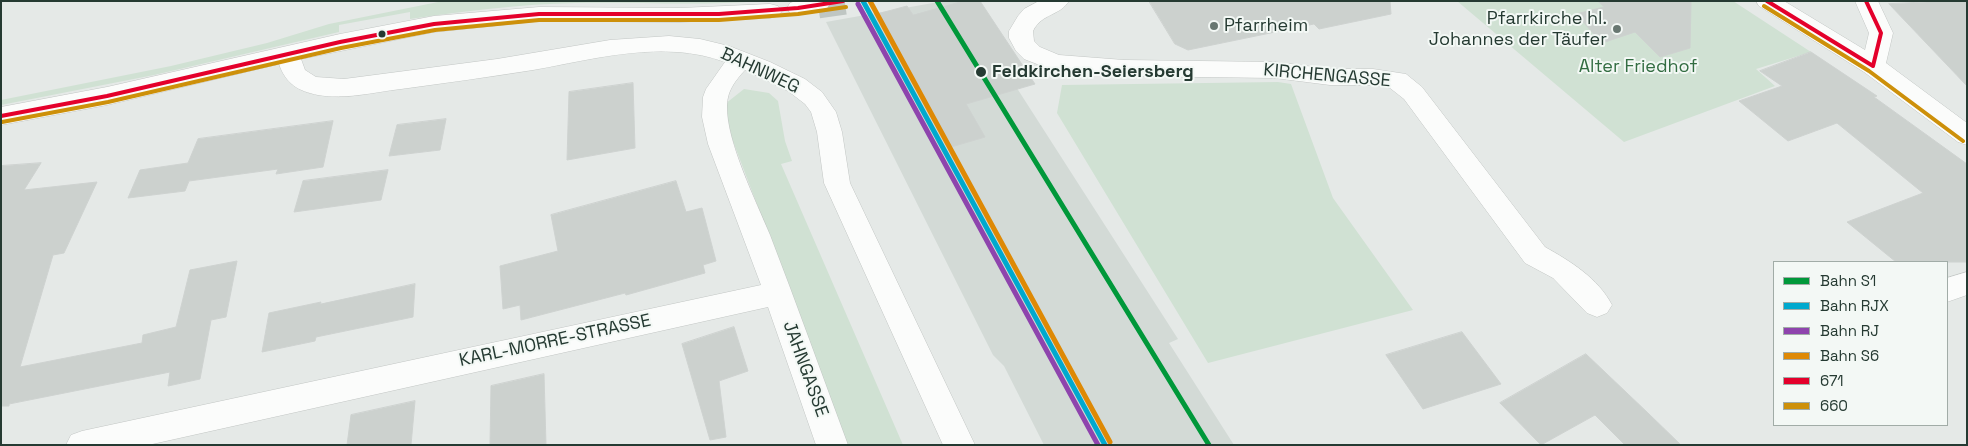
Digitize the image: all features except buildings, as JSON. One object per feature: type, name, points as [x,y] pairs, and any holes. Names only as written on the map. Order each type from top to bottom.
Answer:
[{"type":"street","name":"KIRCHENGASSE","points":[[1058,1],[1032,14],[1021,31],[1024,46],[1032,53],[1055,63],[1124,68],[1275,70],[1330,77],[1374,77],[1397,80],[1412,93],[1535,255],[1563,270],[1597,305]]},
{"type":"street","points":[[1767,1],[1873,66],[1967,136]]},
{"type":"street","points":[[1866,1],[1881,33],[1873,66]]},
{"type":"street","points":[[1,116],[107,96],[404,29],[501,17],[599,13],[680,15],[770,11]]},
{"type":"street","name":"BAHNWEG","points":[[287,54],[294,73],[300,80],[324,87],[371,85],[626,46],[689,45],[715,50],[741,59],[788,81],[805,91],[816,101],[824,114],[829,126],[833,166],[837,183],[959,445]]},
{"type":"street","points":[[741,59],[722,79],[716,92],[714,105],[715,119],[721,144],[778,292]]},
{"type":"street","points":[[1948,290],[1967,283]]},
{"type":"street","name":"KARL-MORRE-STRASSE","points":[[82,445],[778,292]]},
{"type":"street","name":"JAHNGASSE","points":[[778,292],[832,445]]},
{"type":"shaded area","points":[[944,1],[961,1],[1178,339],[1169,343],[1234,445],[1044,445],[1004,366],[993,355],[826,22]]},
{"type":"green space","points":[[443,1],[762,1],[534,5],[493,8],[410,19],[410,12],[339,25],[339,32],[154,75],[1,105],[1,100],[171,66],[267,43],[329,24]]},
{"type":"green space","name":"Alter Friedhof","points":[[1457,1],[1733,1],[1811,52],[1756,69],[1775,86],[1624,142]]},
{"type":"green space","points":[[1278,82],[1291,84],[1333,198],[1413,310],[1208,363],[1057,113],[1062,85]]},
{"type":"green space","points":[[744,89],[769,93],[778,101],[785,141],[792,161],[781,164],[903,445],[840,445],[790,291],[726,123],[725,104]]},
{"type":"tunnel","points":[[818,5],[845,1]]},
{"type":"rail line","name":"RJX","points":[[863,1],[1105,445]]},
{"type":"rail line","name":"S6","points":[[870,1],[1110,442]]},
{"type":"rail line","name":"S1","points":[[937,1],[1209,445]]},
{"type":"rail line","name":"RJ","points":[[858,4],[1098,445]]},
{"type":"transit line","name":"671","points":[[1,116],[107,96],[340,42],[434,24],[539,14],[719,14],[798,8],[843,1]]},
{"type":"transit line","name":"671","points":[[1767,1],[1873,66]]},
{"type":"transit line","name":"671","points":[[1866,1],[1881,33],[1873,66]]},
{"type":"transit line","name":"660","points":[[1764,6],[1869,71],[1963,141]]},
{"type":"transit line","name":"660","points":[[2,122],[108,102],[341,48],[435,30],[539,20],[719,20],[798,14],[846,7]]},
{"type":"place","name":"Pfarrheim","points":[[1214,26]]},
{"type":"place","name":"Pfarrkirche hl. Johannes der Täufer","points":[[1617,29]]},
{"type":"place","name":"Feldkirchen-Seiersberg","points":[[981,72]]}]
